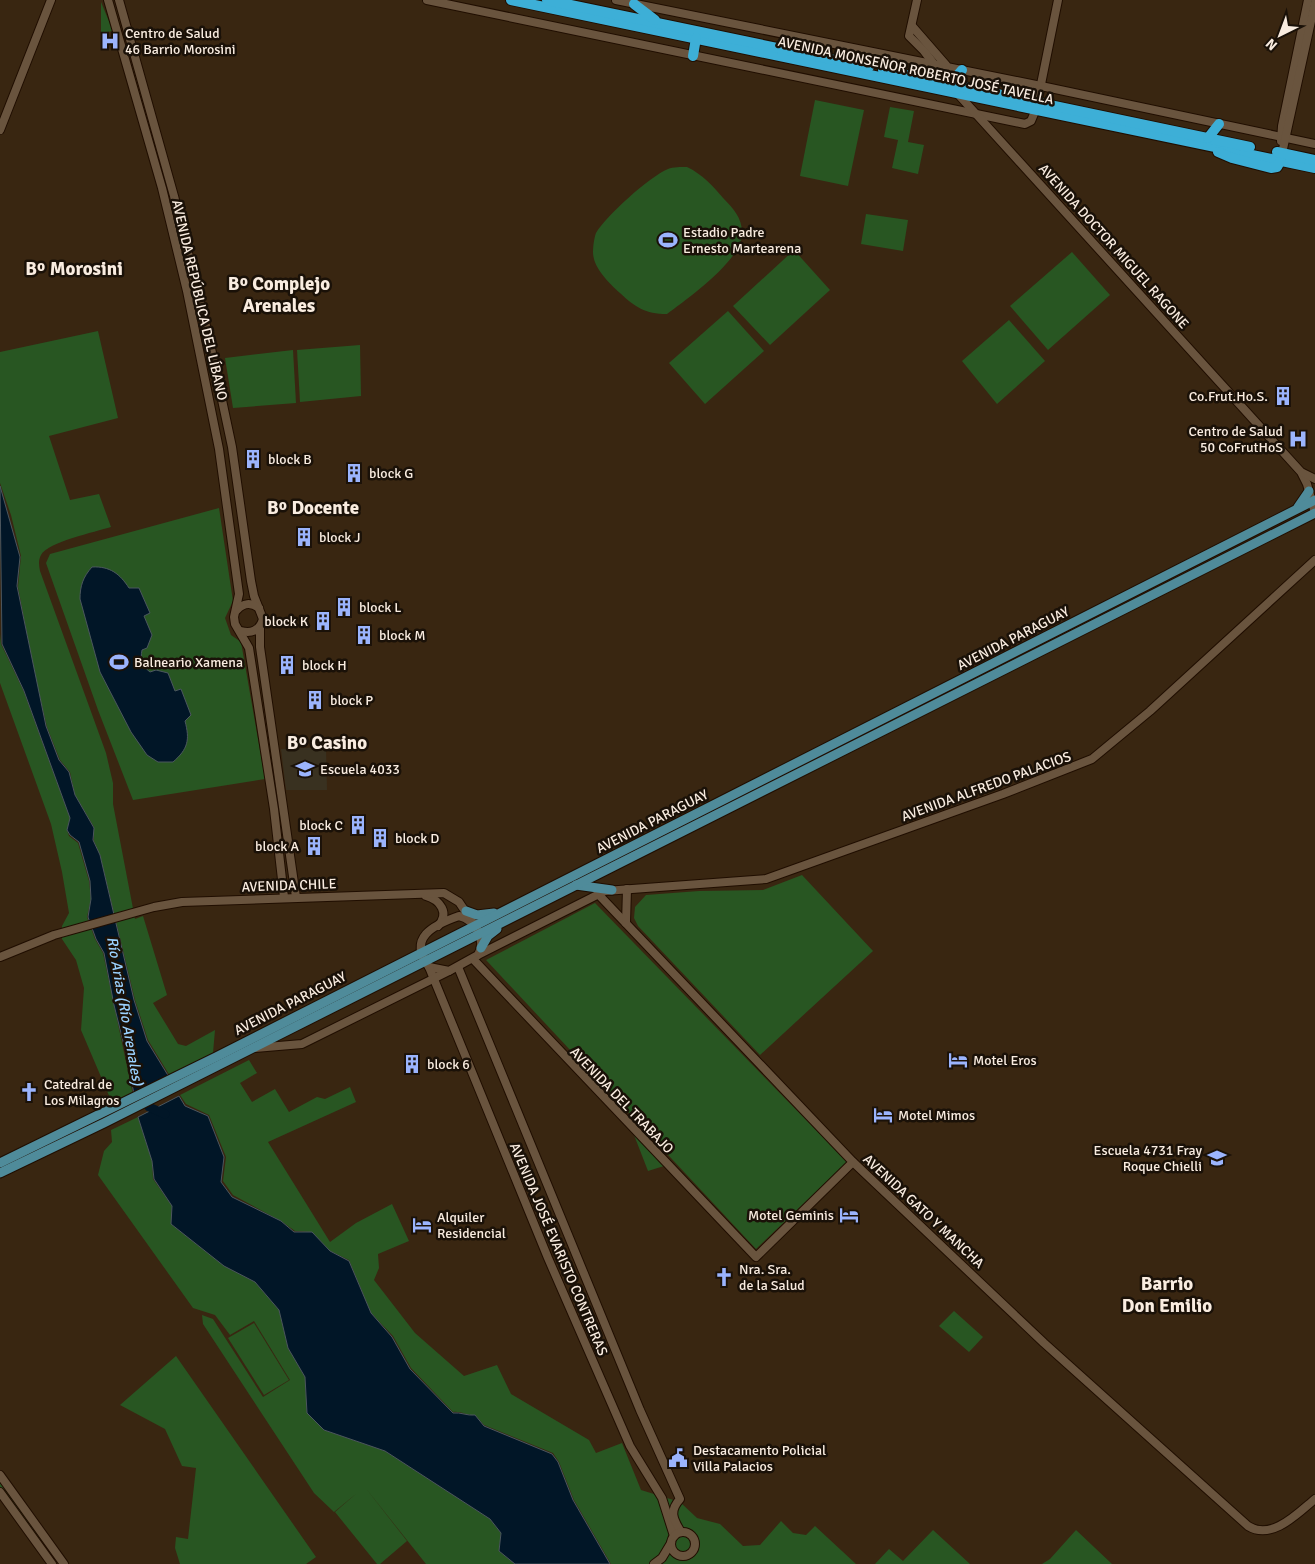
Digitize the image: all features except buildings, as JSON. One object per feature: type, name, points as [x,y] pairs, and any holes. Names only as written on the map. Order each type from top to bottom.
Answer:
[{"type":"highway","name":"AVENIDA MONSEÑOR ROBERTO JOSÉ TAVELLA","points":[[512,0],[696,38],[954,87]]},
{"type":"highway","name":"AVENIDA MONSEÑOR ROBERTO JOSÉ TAVELLA","points":[[547,0],[1206,142],[1282,157],[1315,160]]},
{"type":"highway","points":[[634,4],[658,23]]},
{"type":"highway","points":[[693,56],[696,38]]},
{"type":"highway","points":[[954,87],[957,76],[962,70]]},
{"type":"highway","points":[[1219,124],[1206,142],[1232,158],[1271,168],[1277,167],[1282,157]]},
{"type":"highway","name":"AVENIDA MONSEÑOR ROBERTO JOSÉ TAVELLA","points":[[1282,157],[1315,168]]},
{"type":"main road","name":"AVENIDA PARAGUAY","points":[[218,1060],[250,1049],[425,960],[502,912],[1296,510],[1312,495]]},
{"type":"main road","name":"AVENIDA PARAGUAY","points":[[476,928],[511,918],[1315,513]]},
{"type":"main road","points":[[576,885],[612,890]]},
{"type":"main road","points":[[590,888],[598,894]]},
{"type":"main road","points":[[466,911],[477,915],[502,912]]},
{"type":"main road","points":[[477,954],[488,936],[511,918]]},
{"type":"main road","name":"AVENIDA PARAGUAY","points":[[0,1172],[218,1060],[425,960]]},
{"type":"main road","name":"AVENIDA PARAGUAY","points":[[0,1163],[101,1120]]},
{"type":"street","points":[[0,131],[51,0]]},
{"type":"street","name":"AVENIDA REPÚBLICA DEL LÍBANO","points":[[108,0],[159,178],[198,346],[228,504],[240,594],[237,610]]},
{"type":"street","name":"AVENIDA REPÚBLICA DEL LÍBANO","points":[[119,0],[174,196],[208,334],[232,447],[251,581],[259,608]]},
{"type":"street","points":[[427,0],[976,114],[1029,123],[1036,106],[1058,0]]},
{"type":"street","points":[[616,0],[932,63],[1315,144]]},
{"type":"street","points":[[917,0],[912,26],[948,67]]},
{"type":"street","points":[[1282,157],[1308,0]]},
{"type":"street","points":[[1284,138],[1315,2]]},
{"type":"street","name":"AVENIDA DOCTOR MIGUEL RAGONE","points":[[912,26],[909,36],[924,51],[976,114],[1301,472],[1312,495],[1315,513]]},
{"type":"street","points":[[994,132],[993,126],[999,118]]},
{"type":"street","name":"AVENIDA DOCTOR MIGUEL RAGONE","points":[[1301,472],[1315,479]]},
{"type":"street","name":"AVENIDA ALFREDO PALACIOS","points":[[250,1049],[302,1044],[434,980],[477,954],[598,894],[612,890],[766,879],[1003,794],[1092,759],[1150,711],[1315,560]]},
{"type":"street","points":[[284,897],[249,648],[241,631],[235,624],[237,610],[244,604],[259,608],[263,619],[260,627],[260,647],[296,897]]},
{"type":"street","points":[[241,631],[249,632],[260,627]]},
{"type":"street","points":[[262,737],[265,733],[268,733],[274,739]]},
{"type":"street","points":[[268,773],[272,776],[278,771]]},
{"type":"street","points":[[626,922],[627,889]]},
{"type":"street","points":[[411,894],[432,898],[441,905],[444,918],[438,926]]},
{"type":"street","name":"AVENIDA CHILE","points":[[0,958],[32,943],[63,932],[172,903],[284,897],[444,894],[455,898],[466,911]]},
{"type":"street","name":"AVENIDA GATO Y MANCHA","points":[[598,894],[854,1162],[1044,1343],[1251,1528],[1268,1530],[1281,1526],[1315,1499]]},
{"type":"street","points":[[466,911],[476,928],[477,954]]},
{"type":"street","points":[[449,972],[425,960],[419,947],[422,938],[438,926],[459,916],[476,928]]},
{"type":"street","name":"AVENIDA DEL TRABAJO","points":[[477,954],[514,1005],[756,1257],[854,1162]]},
{"type":"street","name":"AVENIDA JOSÉ EVARISTO CONTRERAS","points":[[425,960],[548,1258],[630,1446],[662,1498],[676,1537]]},
{"type":"street","name":"AVENIDA JOSÉ EVARISTO CONTRERAS","points":[[458,967],[640,1410],[680,1499],[672,1507],[676,1537]]},
{"type":"street","points":[[0,1475],[64,1564]]},
{"type":"street","points":[[0,1492],[52,1564]]},
{"type":"street","points":[[654,1564],[662,1558],[676,1537],[691,1535],[695,1545],[690,1554],[662,1558]]},
{"type":"street","points":[[676,1537],[674,1550],[680,1555]]},
{"type":"shaded area","name":"Escuela 4033","points":[[326,747],[327,790],[286,790],[281,749]]},
{"type":"green space","points":[[101,2],[113,31],[101,33]]},
{"type":"green space","points":[[815,100],[864,110],[848,186],[800,176]]},
{"type":"green space","points":[[890,107],[914,111],[908,142],[924,145],[918,174],[892,168],[898,140],[884,137]]},
{"type":"green space","name":"Estadio Padre Ernesto Martearena","points":[[687,167],[707,181],[734,210],[742,227],[740,243],[724,266],[687,299],[667,314],[652,313],[641,309],[631,302],[602,275],[594,258],[595,237],[609,217],[650,180],[668,169]]},
{"type":"green space","points":[[866,214],[908,220],[903,251],[861,244]]},
{"type":"green space","points":[[794,250],[830,290],[770,345],[733,306]]},
{"type":"green space","points":[[1072,252],[1110,295],[1048,350],[1010,306]]},
{"type":"green space","points":[[728,311],[764,351],[705,404],[669,363]]},
{"type":"green space","points":[[1009,320],[1045,361],[997,404],[962,361]]},
{"type":"green space","points":[[98,331],[118,418],[49,436],[70,500],[99,494],[111,527],[73,538],[45,550],[39,559],[39,565],[106,753],[113,783],[113,804],[135,919],[143,916],[167,995],[153,1003],[178,1044],[186,1046],[215,1030],[213,1053],[170,1076],[148,1040],[135,1000],[100,855],[94,841],[94,827],[75,795],[70,772],[60,760],[47,727],[18,587],[21,556],[11,515],[0,483],[0,352]]},
{"type":"green space","points":[[360,345],[361,396],[300,402],[297,350]]},
{"type":"green space","points":[[293,350],[296,403],[233,408],[225,358]]},
{"type":"green space","points":[[219,508],[233,601],[225,618],[231,635],[241,642],[265,779],[133,800],[98,710],[46,563],[50,554]]},
{"type":"green space","points":[[0,634],[1,644],[24,692],[70,818],[67,830],[69,836],[78,843],[89,881],[91,899],[87,917],[95,939],[103,953],[133,1095],[113,1105],[81,1030],[84,988],[76,960],[62,939],[62,926],[69,913],[62,872],[51,824],[0,683]]},
{"type":"green space","points":[[802,875],[873,951],[760,1055],[638,926],[634,918],[635,907],[646,895],[699,891],[763,890]]},
{"type":"green space","points":[[595,903],[847,1162],[756,1249],[486,960]]},
{"type":"green space","points":[[249,1060],[257,1073],[240,1083],[252,1102],[275,1089],[289,1112],[317,1097],[325,1099],[350,1087],[356,1102],[268,1142],[330,1242],[356,1223],[392,1204],[409,1241],[378,1254],[379,1268],[374,1280],[415,1333],[464,1376],[497,1365],[511,1394],[589,1440],[596,1453],[622,1443],[641,1490],[680,1502],[697,1518],[720,1524],[743,1546],[760,1545],[781,1521],[793,1533],[806,1535],[815,1526],[856,1564],[611,1564],[574,1500],[559,1462],[553,1453],[484,1425],[475,1415],[453,1412],[411,1368],[393,1336],[371,1313],[349,1260],[330,1251],[312,1232],[295,1231],[281,1221],[233,1195],[223,1181],[226,1157],[209,1115],[186,1104],[180,1095]]},
{"type":"green space","points":[[138,1117],[152,1161],[153,1179],[172,1206],[171,1224],[224,1266],[255,1282],[279,1310],[288,1348],[305,1377],[307,1413],[324,1430],[385,1451],[490,1519],[501,1533],[499,1551],[515,1564],[426,1564],[364,1486],[407,1541],[380,1564],[377,1564],[335,1512],[357,1493],[334,1512],[314,1493],[203,1324],[202,1315],[213,1319],[263,1397],[290,1380],[254,1321],[230,1335],[215,1315],[193,1308],[98,1175],[104,1151],[112,1142],[111,1130]]},
{"type":"green space","points":[[635,1135],[664,1166],[648,1171]]},
{"type":"green space","points":[[954,1311],[983,1337],[969,1352],[939,1326]]},
{"type":"green space","points":[[254,1323],[289,1380],[264,1395],[228,1338]]},
{"type":"green space","points":[[176,1356],[316,1557],[306,1564],[180,1564],[175,1548],[176,1537],[188,1539],[196,1468],[182,1466],[165,1429],[120,1405]]},
{"type":"green space","points":[[0,1480],[42,1539],[42,1542],[0,1487]]},
{"type":"green space","points":[[933,1530],[970,1564],[875,1564],[889,1549],[903,1561]]},
{"type":"green space","points":[[1076,1530],[1112,1564],[1042,1564],[1050,1559]]},
{"type":"water","points":[[0,486],[20,557],[17,586],[46,726],[59,760],[69,772],[75,795],[94,828],[93,840],[100,855],[134,1000],[147,1041],[169,1077],[134,1095],[104,953],[96,939],[88,917],[91,899],[90,881],[79,842],[67,830],[70,818],[24,691],[2,644]]},
{"type":"water","name":"Balneario Xamena","points":[[92,567],[104,568],[114,572],[129,588],[139,588],[150,613],[144,616],[152,635],[147,648],[142,650],[142,662],[150,672],[156,670],[168,673],[175,691],[181,689],[191,715],[185,721],[187,744],[182,753],[173,762],[158,762],[147,755],[131,732],[100,672],[80,599],[86,574]]},
{"type":"water","points":[[179,1096],[185,1106],[208,1116],[224,1157],[221,1182],[232,1197],[281,1221],[294,1232],[312,1232],[330,1251],[349,1261],[371,1313],[392,1337],[410,1369],[453,1413],[475,1415],[484,1426],[552,1454],[558,1462],[573,1500],[610,1564],[515,1564],[499,1551],[501,1533],[490,1519],[385,1451],[324,1430],[307,1413],[305,1377],[288,1348],[279,1310],[255,1282],[224,1266],[171,1224],[172,1206],[154,1179],[152,1161],[138,1117]]},
{"type":"waterway","name":"Río Arias (Río Arenales)","points":[[142,1097],[149,1107],[165,1114]]},
{"type":"place","name":"Centro de Salud 46 Barrio Morosini","points":[[110,41]]},
{"type":"place","name":"Estadio Padre Ernesto Martearena","points":[[668,240]]},
{"type":"place","name":"Co.Frut.Ho.S.","points":[[1283,396]]},
{"type":"place","name":"Centro de Salud 50 CoFrutHoS","points":[[1298,439]]},
{"type":"place","name":"block B","points":[[253,459]]},
{"type":"place","name":"block G","points":[[354,473]]},
{"type":"place","name":"block J","points":[[304,537]]},
{"type":"place","name":"block L","points":[[344,607]]},
{"type":"place","name":"block K","points":[[323,621]]},
{"type":"place","name":"block M","points":[[364,635]]},
{"type":"place","name":"Balneario Xamena","points":[[119,662]]},
{"type":"place","name":"block H","points":[[287,665]]},
{"type":"place","name":"block P","points":[[315,700]]},
{"type":"place","name":"Escuela 4033","points":[[305,769]]},
{"type":"place","name":"block C","points":[[358,825]]},
{"type":"place","name":"block D","points":[[380,838]]},
{"type":"place","name":"block A","points":[[314,846]]},
{"type":"place","name":"Motel Eros","points":[[958,1060]]},
{"type":"place","name":"block 6","points":[[412,1064]]},
{"type":"place","name":"Catedral de Los Milagros","points":[[29,1092]]},
{"type":"place","name":"Motel Mimos","points":[[883,1115]]},
{"type":"place","name":"Escuela 4731 Fray Roque Chielli","points":[[1217,1158]]},
{"type":"place","name":"Motel Geminis","points":[[849,1215]]},
{"type":"place","name":"Alquiler Residencial","points":[[422,1225]]},
{"type":"place","name":"Nra. Sra. de la Salud","points":[[724,1277]]},
{"type":"place","name":"Destacamento Policial Villa Palacios","points":[[678,1458]]},
{"type":"district","name":"Bº Morosini","points":[[74,268]]},
{"type":"district","name":"Bº Complejo Arenales","points":[[279,294]]},
{"type":"district","name":"Bº Docente","points":[[313,507]]},
{"type":"district","name":"Bº Casino","points":[[327,742]]},
{"type":"district","name":"Barrio Don Emilio","points":[[1167,1294]]}]
